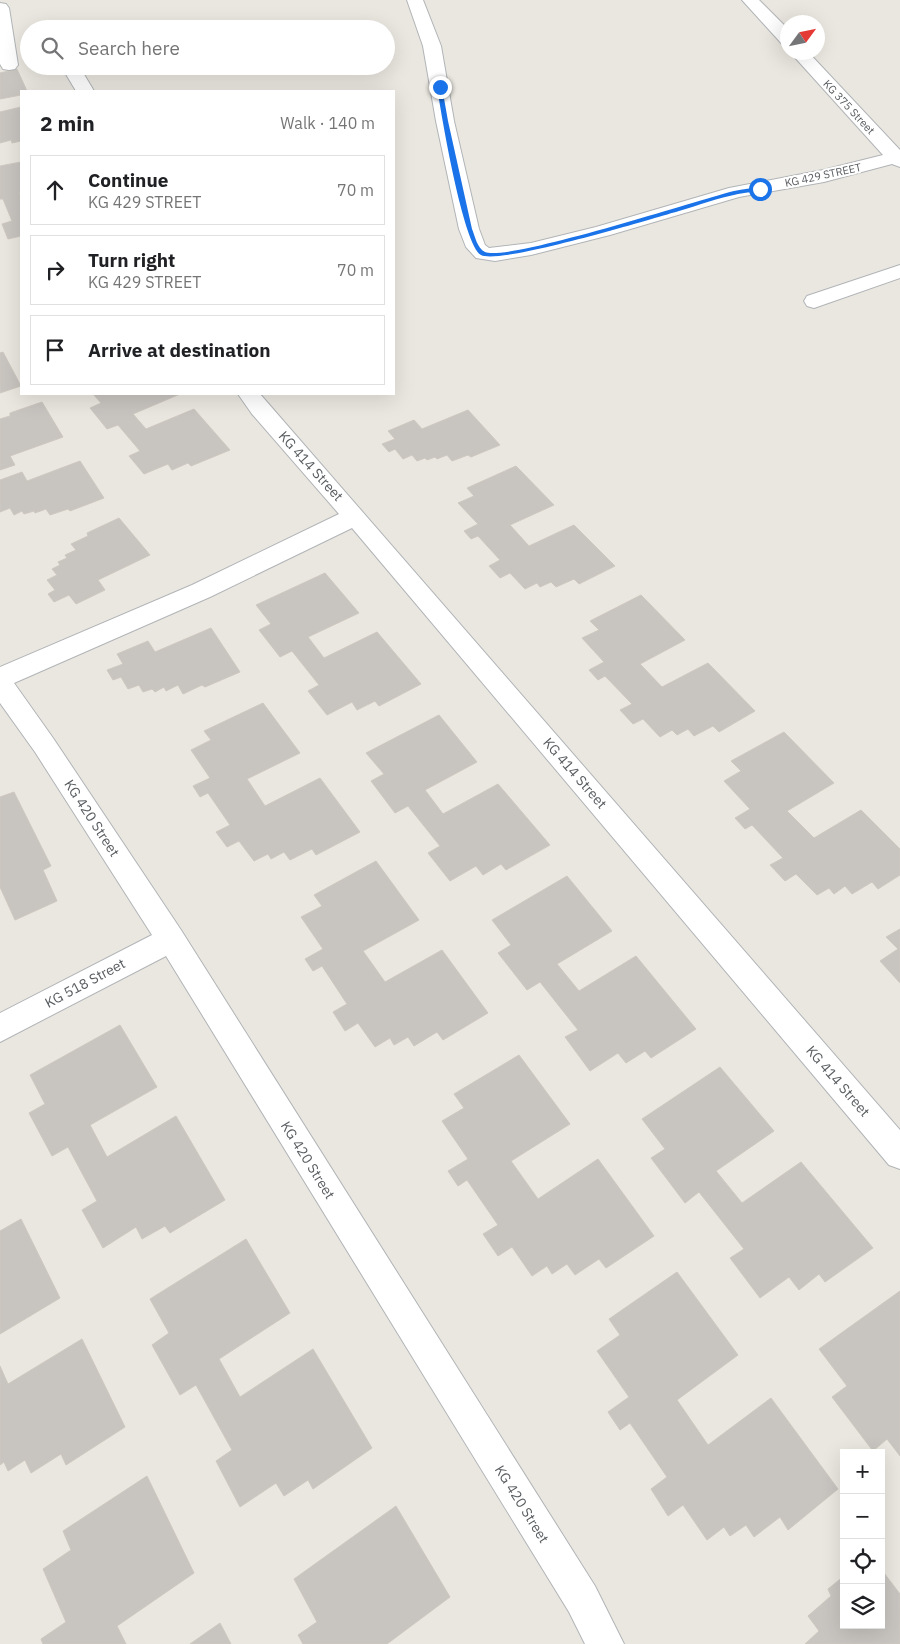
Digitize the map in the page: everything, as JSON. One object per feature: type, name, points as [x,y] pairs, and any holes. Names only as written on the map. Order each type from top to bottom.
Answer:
[{"type":"street","name":"KG 429 STREET","points":[[415,0],[432,46],[445,121],[469,229],[476,246],[483,254],[495,255],[531,249],[603,231],[736,192],[831,175],[898,159]]},
{"type":"street","points":[[750,0],[780,32]]},
{"type":"street","points":[[0,8],[5,65],[20,64]]},
{"type":"street","name":"KG 375 Street","points":[[805,60],[898,159]]},
{"type":"street","points":[[75,75],[84,90]]},
{"type":"street","points":[[814,301],[900,271]]},
{"type":"street","name":"KG 414 Street","points":[[250,395],[900,1154]]},
{"type":"street","points":[[0,678],[201,591],[355,516]]},
{"type":"street","name":"KG 420 Street","points":[[0,683],[44,745],[171,939],[576,1591],[606,1644]]},
{"type":"street","name":"KG 518 Street","points":[[0,1028],[171,939]]},
{"type":"building","points":[[17,69],[27,90],[20,90],[20,95],[0,99],[0,73]]},
{"type":"building","points":[[20,107],[20,141],[12,143],[11,140],[0,143],[0,112]]},
{"type":"building","points":[[20,162],[20,236],[8,239],[2,224],[12,221],[3,199],[0,199],[0,166]]},
{"type":"building","points":[[3,352],[20,386],[0,393],[0,353]]},
{"type":"building","points":[[94,395],[178,395],[133,414],[146,429],[194,409],[230,450],[191,466],[188,463],[172,470],[168,464],[144,474],[129,456],[140,451],[118,425],[107,429],[90,408],[101,403]]},
{"type":"building","points":[[42,402],[63,437],[10,456],[15,465],[0,470],[0,419],[10,416],[10,413]]},
{"type":"building","points":[[468,410],[500,445],[471,457],[468,455],[452,461],[447,455],[437,459],[435,457],[427,460],[425,458],[417,461],[412,455],[403,459],[395,449],[389,452],[382,444],[395,439],[388,431],[414,420],[422,429]]},
{"type":"building","points":[[80,461],[104,498],[70,511],[68,509],[50,515],[46,509],[24,514],[22,511],[14,515],[10,508],[0,512],[0,480],[22,472],[27,481]]},
{"type":"building","points":[[516,466],[554,505],[510,525],[529,546],[574,525],[615,566],[579,584],[574,579],[556,587],[551,582],[540,587],[537,583],[525,589],[510,573],[500,578],[489,566],[500,560],[478,536],[471,539],[464,531],[478,524],[458,503],[474,496],[467,488]]},
{"type":"building","points":[[119,518],[150,555],[98,580],[105,590],[76,604],[69,595],[54,602],[48,594],[55,590],[47,580],[57,575],[52,569],[60,565],[58,562],[67,558],[65,555],[76,550],[71,544],[88,536],[87,533]]},
{"type":"building","points":[[325,573],[359,613],[308,637],[324,658],[377,632],[421,684],[379,706],[375,701],[357,710],[352,702],[327,715],[308,691],[319,685],[292,651],[280,657],[259,630],[271,624],[256,605]]},
{"type":"building","points":[[641,595],[685,640],[640,664],[662,687],[708,663],[755,711],[719,732],[713,726],[694,736],[688,729],[677,735],[672,730],[660,737],[643,719],[633,724],[620,710],[632,704],[605,676],[598,680],[589,670],[604,662],[582,638],[599,630],[590,621]]},
{"type":"building","points":[[211,628],[240,672],[205,687],[202,685],[183,694],[178,685],[166,691],[164,687],[155,692],[152,689],[143,692],[139,685],[128,689],[121,677],[113,680],[107,670],[123,664],[117,654],[148,641],[155,652]]},
{"type":"building","points":[[263,703],[300,753],[247,779],[265,806],[320,778],[360,832],[316,855],[312,849],[290,860],[284,852],[271,859],[268,854],[254,861],[239,841],[227,847],[216,832],[230,825],[208,793],[200,797],[193,786],[210,778],[191,750],[211,740],[204,731]]},
{"type":"building","points":[[439,715],[477,762],[425,790],[443,814],[498,784],[550,845],[506,870],[501,864],[483,875],[476,866],[450,881],[428,853],[440,846],[408,806],[395,813],[371,781],[384,774],[366,753]]},
{"type":"building","points":[[784,732],[834,783],[787,811],[814,838],[861,810],[900,849],[900,875],[878,889],[872,882],[852,894],[845,886],[834,894],[829,888],[817,895],[796,874],[785,881],[770,865],[783,858],[752,825],[745,829],[735,818],[750,809],[724,781],[741,771],[731,761]]},
{"type":"building","points":[[14,792],[51,866],[43,870],[57,901],[15,920],[0,887],[0,797]]},
{"type":"building","points":[[376,861],[419,920],[363,951],[385,982],[442,950],[488,1013],[443,1040],[437,1032],[414,1046],[408,1037],[394,1045],[390,1038],[375,1047],[358,1023],[345,1031],[333,1012],[347,1004],[322,966],[313,971],[305,959],[323,949],[301,917],[322,906],[314,895]]},
{"type":"building","points":[[567,876],[612,931],[557,964],[579,991],[636,956],[696,1029],[651,1058],[645,1051],[626,1063],[618,1053],[590,1071],[565,1037],[578,1030],[540,982],[527,990],[498,953],[511,945],[492,920]]},
{"type":"building","points":[[900,929],[900,983],[880,961],[898,949],[886,937]]},
{"type":"building","points":[[120,1025],[157,1087],[90,1125],[107,1157],[176,1116],[225,1200],[170,1233],[165,1226],[142,1239],[136,1227],[103,1248],[82,1210],[97,1201],[68,1147],[52,1156],[29,1113],[45,1104],[30,1075]]},
{"type":"building","points":[[519,1055],[570,1124],[511,1161],[538,1199],[598,1159],[654,1236],[606,1268],[599,1259],[575,1275],[567,1264],[552,1274],[547,1266],[532,1276],[512,1247],[498,1256],[483,1234],[498,1225],[467,1180],[458,1186],[448,1171],[468,1159],[442,1121],[464,1108],[454,1094]]},
{"type":"building","points":[[720,1067],[774,1131],[716,1171],[742,1203],[801,1162],[873,1248],[825,1282],[819,1274],[799,1290],[789,1277],[760,1298],[730,1258],[744,1249],[699,1192],[685,1203],[651,1158],[665,1149],[642,1119]]},
{"type":"building","points":[[21,1219],[60,1298],[0,1334],[0,1231]]},
{"type":"building","points":[[246,1239],[290,1313],[219,1359],[240,1397],[313,1349],[372,1448],[313,1489],[308,1480],[284,1496],[276,1483],[240,1507],[216,1461],[232,1450],[196,1385],[180,1395],[152,1345],[169,1333],[150,1299]]},
{"type":"building","points":[[677,1272],[738,1355],[677,1400],[708,1445],[771,1398],[838,1489],[788,1530],[780,1517],[754,1537],[746,1525],[730,1536],[724,1527],[707,1540],[683,1505],[668,1516],[651,1489],[667,1477],[630,1423],[620,1430],[608,1412],[629,1397],[597,1351],[620,1335],[609,1319]]},
{"type":"building","points":[[900,1291],[900,1456],[887,1439],[875,1449],[871,1449],[832,1397],[847,1386],[819,1349]]},
{"type":"building","points":[[82,1339],[125,1427],[66,1465],[61,1454],[31,1473],[25,1460],[8,1471],[4,1462],[0,1465],[0,1366],[8,1384]]},
{"type":"building","points":[[147,1476],[194,1573],[117,1626],[126,1644],[43,1644],[41,1639],[66,1622],[43,1569],[71,1550],[63,1531]]},
{"type":"building","points":[[396,1506],[450,1597],[387,1644],[303,1644],[298,1635],[317,1622],[294,1579]]},
{"type":"building","points":[[885,1574],[900,1594],[900,1644],[805,1644],[819,1631],[808,1616],[831,1596],[828,1589],[840,1579],[840,1629],[885,1629]]},
{"type":"building","points":[[220,1623],[231,1644],[190,1644]]},
{"type":"route","points":[[440,87],[445,121],[469,229],[476,246],[483,254],[507,254],[531,249],[603,231],[736,192],[760,189]]}]
